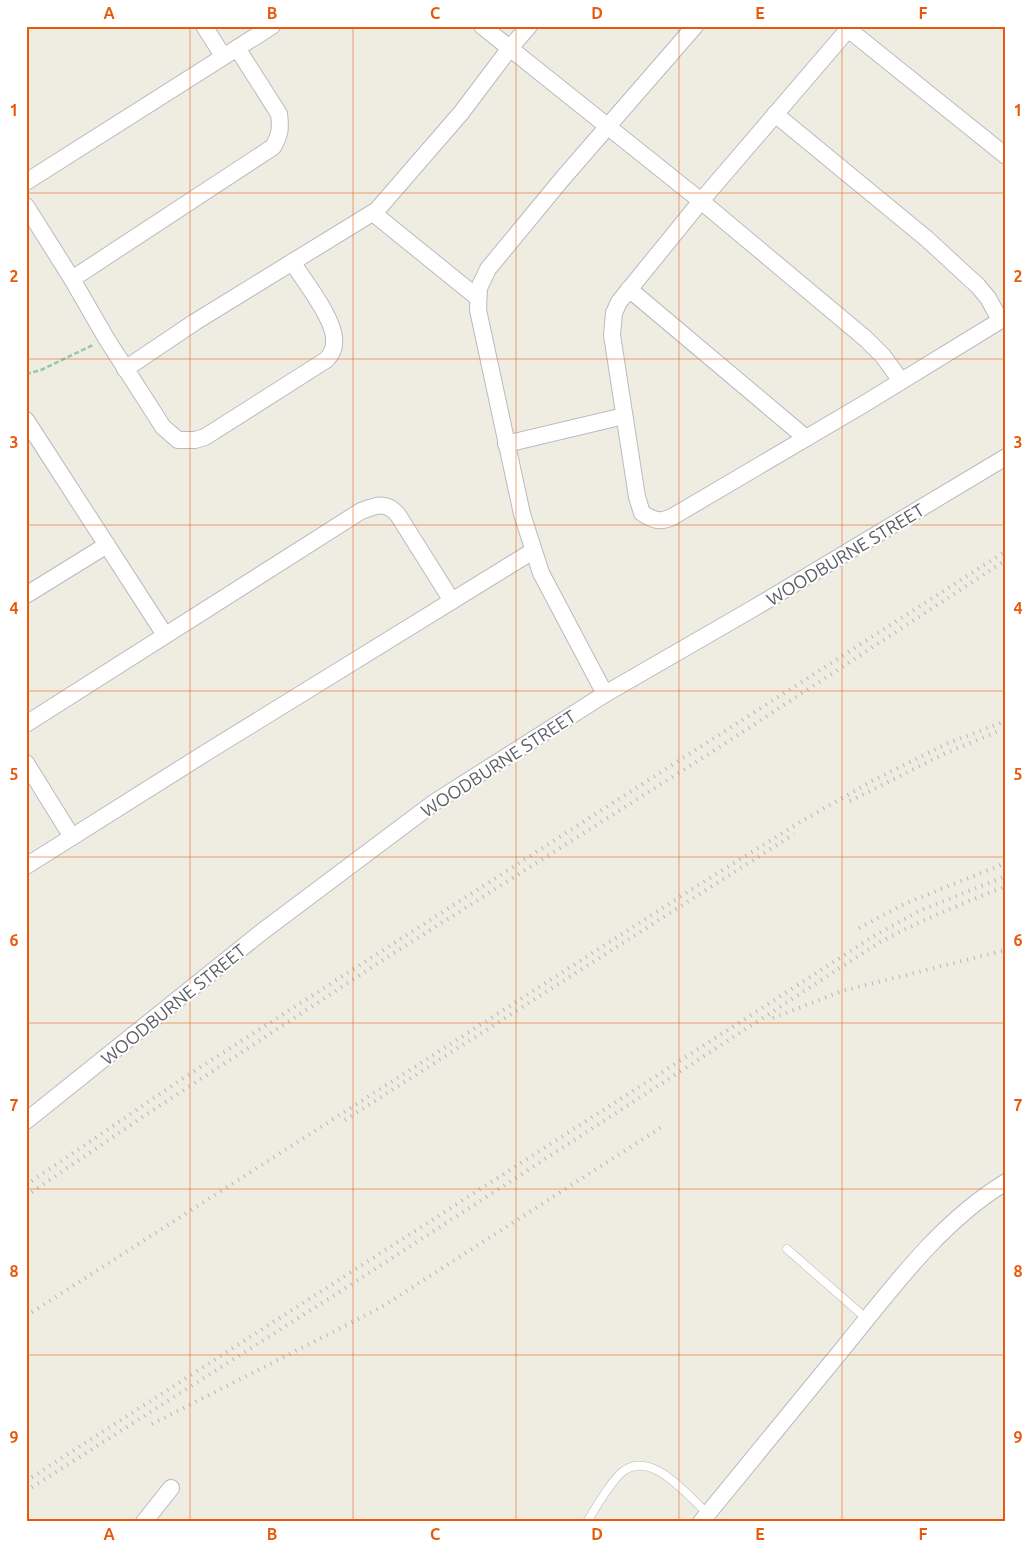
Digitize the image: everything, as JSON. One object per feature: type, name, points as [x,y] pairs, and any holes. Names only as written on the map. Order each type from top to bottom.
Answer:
[{"type":"street","points":[[204,26],[223,56]]},
{"type":"street","points":[[26,182],[272,26]]},
{"type":"street","points":[[482,26],[701,200],[866,339],[883,356],[901,381]]},
{"type":"street","points":[[125,369],[195,322],[373,213],[385,202],[461,113],[529,26]]},
{"type":"street","points":[[606,694],[549,590],[533,552],[506,444],[481,326],[478,298],[482,278],[488,269],[695,26]]},
{"type":"street","points":[[775,114],[927,239],[978,286],[1003,319],[672,517],[658,521],[642,513],[637,497],[612,335],[612,324],[619,302],[701,200],[775,114],[850,28],[1006,156]]},
{"type":"street","points":[[72,279],[273,147],[279,137],[281,127],[280,114],[237,48]]},
{"type":"street","points":[[26,206],[125,369],[163,427],[178,440],[195,440],[205,437],[331,355],[335,337],[328,320],[292,262]]},
{"type":"street","points":[[373,213],[478,298]]},
{"type":"street","points":[[630,289],[806,438]]},
{"type":"street","points":[[506,444],[624,416]]},
{"type":"street","points":[[26,420],[165,635]]},
{"type":"street","name":"WOODBURNE STREET","points":[[26,1121],[263,931],[435,802],[606,694],[1006,457]]},
{"type":"street","points":[[26,724],[361,511],[381,505],[392,508],[398,515],[452,601]]},
{"type":"street","points":[[26,596],[107,545]]},
{"type":"street","points":[[26,866],[206,752],[533,552]]},
{"type":"street","points":[[26,763],[72,837]]},
{"type":"street","points":[[704,1518],[909,1268],[953,1222],[983,1196],[1006,1182]]},
{"type":"street","points":[[144,1522],[171,1488]]},
{"type":"lane","points":[[787,1249],[867,1319]]},
{"type":"lane","points":[[586,1522],[619,1475],[626,1469],[644,1465],[653,1467],[664,1474],[704,1518]]},
{"type":"path","points":[[26,374],[41,370],[106,338]]},
{"type":"railway","points":[[26,1185],[182,1079],[1006,551]]},
{"type":"railway","points":[[26,1196],[144,1116],[383,960],[715,750],[1006,560]]},
{"type":"railway","points":[[26,1316],[700,884],[802,821],[872,781],[948,743],[1006,721]]},
{"type":"railway","points":[[850,801],[946,753],[999,731]]},
{"type":"railway","points":[[345,1120],[794,834]]},
{"type":"railway","points":[[859,928],[904,904],[1006,863]]},
{"type":"railway","points":[[26,1481],[874,936],[919,911],[1006,876]]},
{"type":"railway","points":[[26,1491],[355,1282],[877,944],[924,920],[1006,886]]},
{"type":"railway","points":[[773,1018],[842,991],[1006,950]]},
{"type":"railway","points":[[152,1424],[380,1308],[665,1125]]}]
